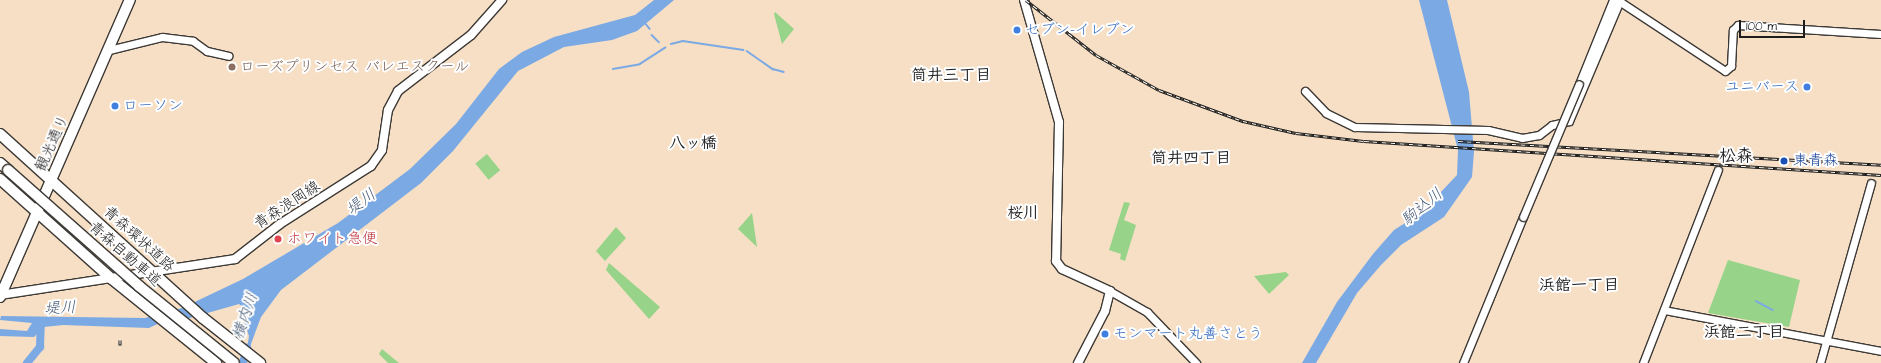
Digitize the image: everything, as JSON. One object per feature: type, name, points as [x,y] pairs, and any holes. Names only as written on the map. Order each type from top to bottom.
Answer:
[{"type":"highway","name":"観光通り","points":[[0,296],[130,0]]},
{"type":"highway","name":"青森環状道路","points":[[0,134],[204,318],[258,362]]},
{"type":"highway","name":"青森自動車道","points":[[0,163],[139,286],[234,363]]},
{"type":"highway","points":[[0,179],[112,279],[216,363]]},
{"type":"main road","name":"青森浪岡線","points":[[0,296],[156,274],[235,259],[280,224],[362,173],[382,150],[388,110],[398,91],[471,35],[502,0]]},
{"type":"main road","points":[[1024,0],[1059,122],[1056,261],[1062,269],[1110,291],[1105,311],[1078,363]]},
{"type":"street","points":[[1617,0],[1723,71],[1731,66],[1733,32],[1738,26],[1881,34]]},
{"type":"street","points":[[1463,363],[1579,84],[1617,0]]},
{"type":"street","points":[[1305,91],[1326,113],[1347,125],[1442,130],[1476,130],[1527,138],[1545,132],[1552,125],[1568,123],[1617,0]]},
{"type":"street","points":[[109,50],[162,37],[193,41],[207,51],[228,56]]},
{"type":"street","points":[[1643,363],[1718,170]]},
{"type":"street","points":[[1820,363],[1871,183]]},
{"type":"street","points":[[1110,291],[1147,312],[1196,363]]},
{"type":"street","points":[[1664,310],[1881,351]]},
{"type":"green space","points":[[775,12],[794,29],[782,44],[774,14]]},
{"type":"green space","points":[[487,154],[500,170],[489,180],[475,163]]},
{"type":"green space","points":[[1124,202],[1130,203],[1124,220],[1136,225],[1125,261],[1120,259],[1121,254],[1109,250]]},
{"type":"green space","points":[[752,213],[757,247],[738,229]]},
{"type":"green space","points":[[616,227],[626,238],[605,261],[596,251]]},
{"type":"green space","points":[[1728,260],[1800,280],[1789,327],[1708,313]]},
{"type":"green space","points":[[609,263],[660,307],[649,319],[606,270]]},
{"type":"green space","points":[[1286,272],[1289,275],[1269,294],[1254,276]]},
{"type":"green space","points":[[382,349],[399,363],[388,363],[379,354]]},
{"type":"water","points":[[654,0],[674,0],[637,31],[612,40],[564,47],[518,71],[453,151],[421,183],[281,290],[261,317],[245,360],[249,336],[244,321],[246,310],[239,304],[190,318],[168,319],[149,328],[63,325],[44,327],[34,337],[0,336],[0,329],[27,331],[32,323],[0,320],[1,316],[145,318],[182,308],[243,279],[338,223],[410,169],[456,124],[499,69],[522,52],[554,37],[635,15]]},
{"type":"water","points":[[1419,0],[1447,0],[1469,92],[1474,152],[1472,177],[1444,217],[1401,245],[1381,265],[1357,293],[1316,363],[1302,363],[1337,302],[1373,254],[1394,230],[1421,213],[1457,175],[1458,150]]},
{"type":"waterway","points":[[646,24],[650,29]]},
{"type":"waterway","points":[[652,35],[659,42]]},
{"type":"waterway","points":[[671,44],[683,41],[743,50]]},
{"type":"waterway","points":[[613,69],[640,64],[665,48]]},
{"type":"waterway","points":[[747,51],[773,69],[784,72]]},
{"type":"waterway","points":[[1756,301],[1773,310]]},
{"type":"waterway","name":"堤川","points":[[27,363],[40,347],[41,323]]},
{"type":"waterway","name":"横内川","points":[[243,363],[247,348]]},
{"type":"railway","points":[[1026,0],[1096,55],[1159,90],[1243,121],[1296,133],[1364,141],[1881,175]]},
{"type":"railway","points":[[1458,141],[1881,165]]},
{"type":"railway","points":[[120,340],[120,345]]},
{"type":"place","name":"セブン-イレブン","points":[[1017,30]]},
{"type":"place","name":"ローズプリンセス バレエスクール","points":[[232,67]]},
{"type":"place","name":"ユニバース","points":[[1807,87]]},
{"type":"place","name":"ローソン","points":[[115,106]]},
{"type":"place","name":"東青森","points":[[1784,161]]},
{"type":"place","name":"ホワイト急便","points":[[278,239]]},
{"type":"place","name":"モンマート丸善さとう","points":[[1105,334]]},
{"type":"district","name":"筒井三丁目","points":[[951,75]]},
{"type":"district","name":"八ッ橋","points":[[693,143]]},
{"type":"district","name":"松森","points":[[1736,157]]},
{"type":"district","name":"筒井四丁目","points":[[1191,158]]},
{"type":"district","name":"桜川","points":[[1023,213]]},
{"type":"district","name":"浜館一丁目","points":[[1579,285]]},
{"type":"district","name":"浜館二丁目","points":[[1744,332]]},
{"type":"water label","name":"駒込川","points":[[1422,207]]}]
